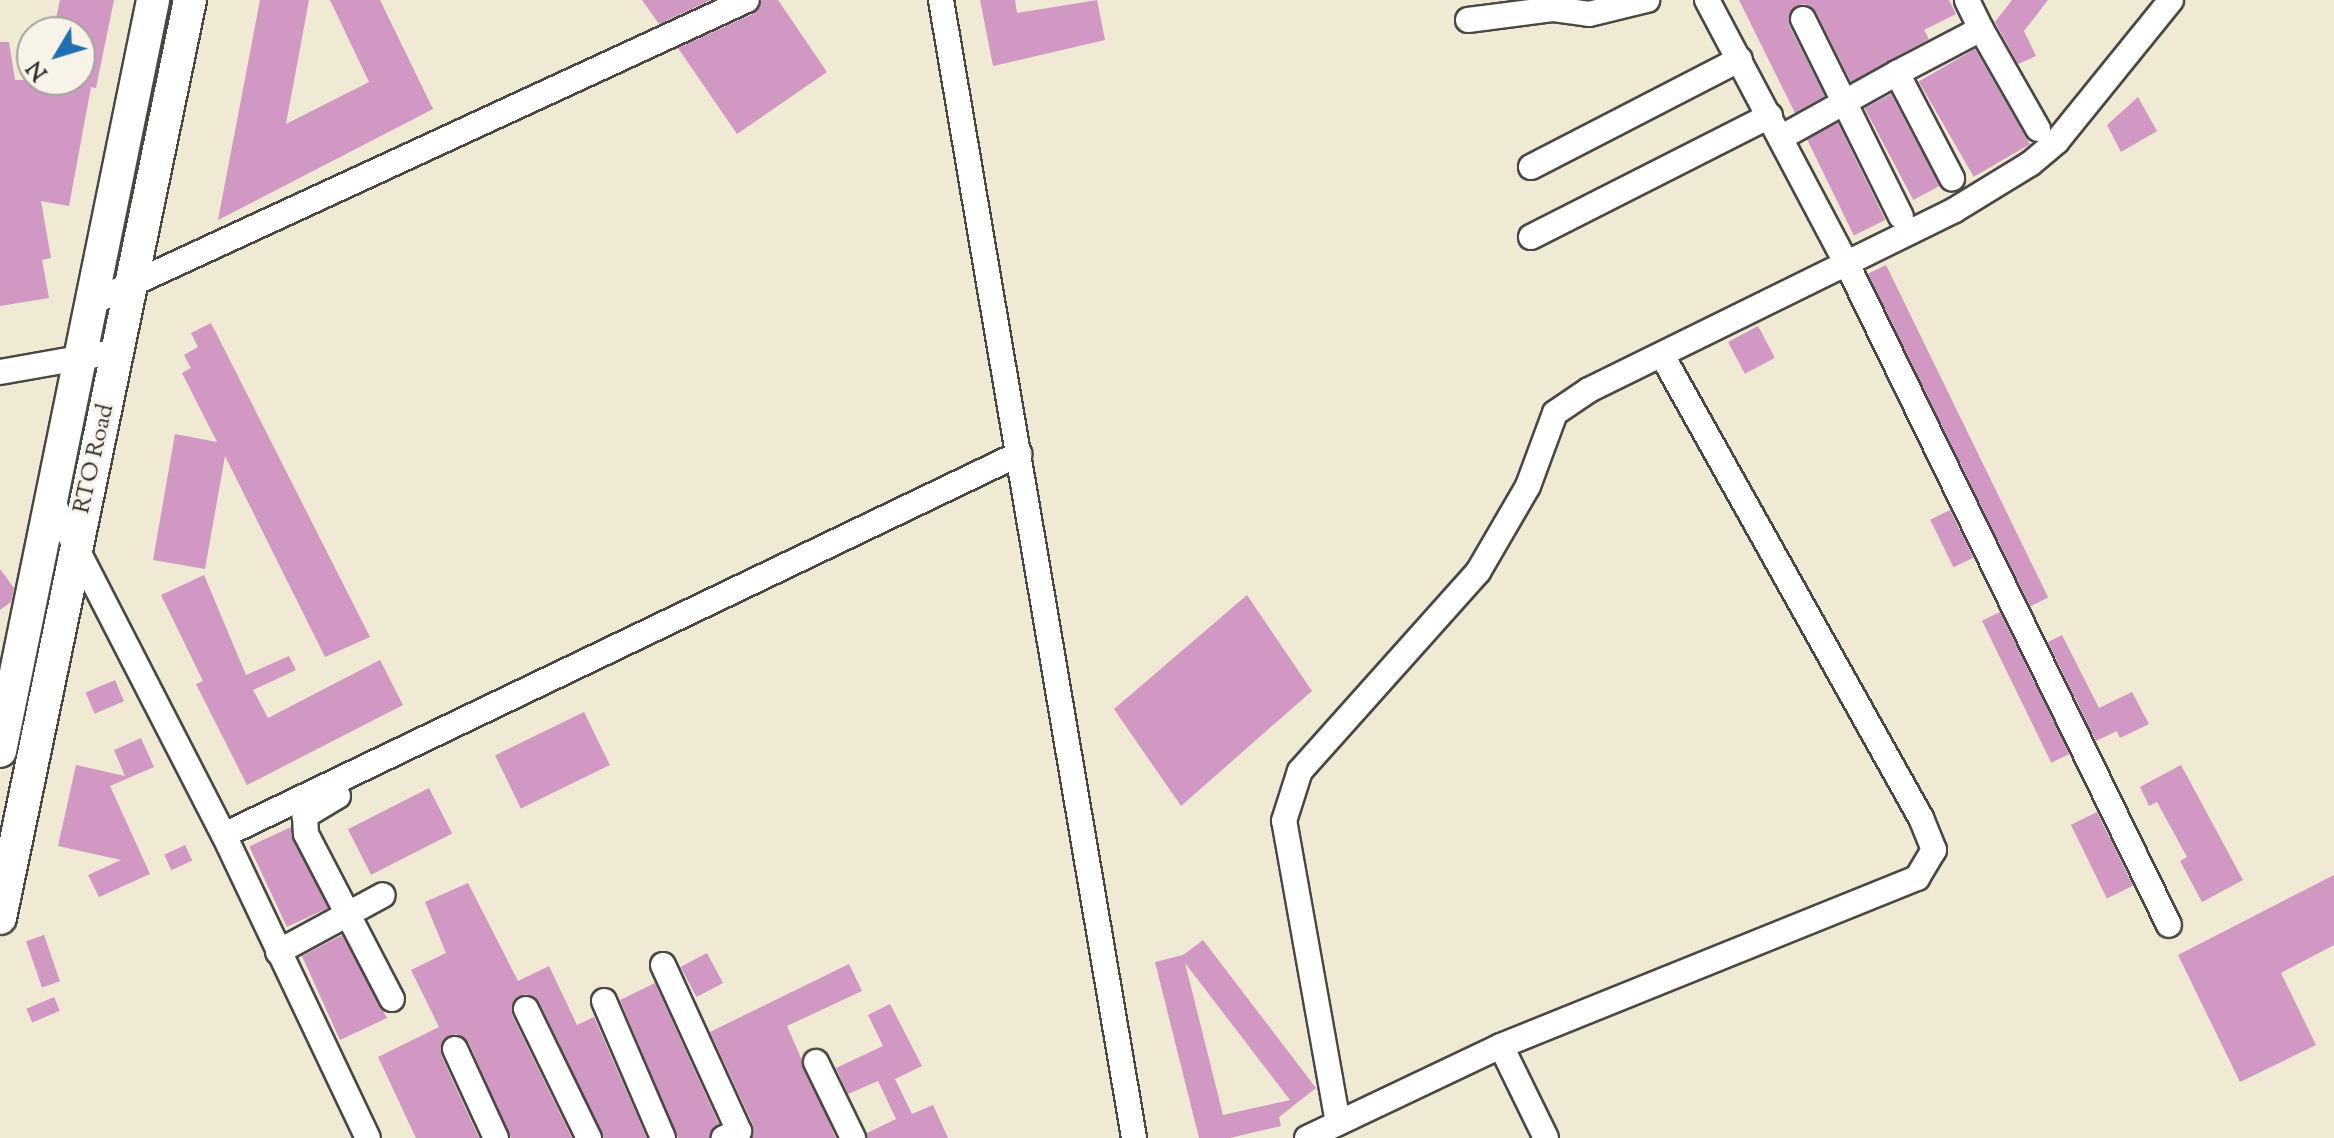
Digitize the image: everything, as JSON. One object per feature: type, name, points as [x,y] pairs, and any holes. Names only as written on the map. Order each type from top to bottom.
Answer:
[{"type":"street","name":"RTO Road","points":[[0,751],[49,494],[93,302],[153,0]]},
{"type":"street","name":"RTO Road","points":[[0,918],[8,832],[119,351],[190,0]]},
{"type":"street","points":[[93,302],[747,0]]},
{"type":"street","points":[[941,0],[1134,1138]]},
{"type":"street","points":[[1468,20],[1554,9],[1589,14],[1647,0]]},
{"type":"street","points":[[1707,0],[1847,264],[2169,925]]},
{"type":"street","points":[[1967,0],[2038,129]]},
{"type":"street","points":[[1338,1123],[1284,821],[1300,771],[1478,572],[1528,486],[1555,413],[1589,390],[1663,357],[1847,264],[2030,164],[2057,141],[2158,4]]},
{"type":"street","points":[[1803,19],[1901,216]]},
{"type":"street","points":[[1531,237],[1776,127],[1845,102],[1981,29]]},
{"type":"street","points":[[1531,167],[1740,59]]},
{"type":"street","points":[[1897,73],[1952,178]]},
{"type":"street","points":[[0,372],[119,351]]},
{"type":"street","points":[[1307,1138],[1501,1046],[1917,878],[1934,850],[1921,818],[1663,357]]},
{"type":"street","points":[[224,835],[1019,454]]},
{"type":"street","points":[[49,494],[224,835],[368,1138]]},
{"type":"street","points":[[379,776],[305,816],[306,834],[350,913],[392,999]]},
{"type":"street","points":[[278,952],[383,895]]},
{"type":"street","points":[[663,965],[739,1131],[724,1138]]},
{"type":"street","points":[[604,1001],[663,1138]]},
{"type":"street","points":[[526,1009],[589,1138]]},
{"type":"street","points":[[1501,1046],[1546,1138]]},
{"type":"street","points":[[455,1049],[496,1138]]},
{"type":"street","points":[[816,1062],[853,1138]]},
{"type":"building","points":[[60,0],[114,0],[96,88],[96,16],[56,16]]},
{"type":"building","points":[[260,0],[309,0],[286,124],[369,82],[330,0],[380,0],[433,109],[218,220]]},
{"type":"building","points":[[642,0],[711,0],[659,24]]},
{"type":"building","points":[[762,0],[778,0],[827,72],[737,134],[678,48],[753,14]]},
{"type":"building","points":[[980,0],[1015,0],[1017,13],[1097,0],[1105,40],[993,66]]},
{"type":"building","points":[[1739,0],[1949,0],[1956,14],[1924,30],[1929,39],[1851,82],[1816,12],[1805,4],[1796,6],[1789,25],[1825,96],[1795,113]]},
{"type":"building","points":[[2012,0],[2048,0],[2024,31],[2036,56],[2018,64],[1995,22]]},
{"type":"building","points":[[0,42],[9,42],[16,96],[89,96],[69,206],[41,201],[51,258],[42,260],[49,298],[0,306]]},
{"type":"building","points":[[1975,49],[2030,144],[1974,177],[1919,82]]},
{"type":"building","points":[[1891,94],[1940,186],[1913,200],[1865,108]]},
{"type":"building","points":[[2138,97],[2157,131],[2121,152],[2107,125]]},
{"type":"building","points":[[1838,123],[1885,220],[1854,235],[1807,138]]},
{"type":"building","points":[[1886,265],[2048,598],[2030,606],[1868,274]]},
{"type":"building","points":[[211,323],[370,637],[325,657],[225,456],[205,569],[153,560],[175,434],[217,442],[182,373],[191,368],[184,355],[198,347],[191,333]]},
{"type":"building","points":[[1758,326],[1775,358],[1745,374],[1728,342]]},
{"type":"building","points":[[1950,510],[1973,558],[1953,567],[1930,520]]},
{"type":"building","points":[[0,569],[14,588],[11,602],[0,610]]},
{"type":"building","points":[[204,575],[246,675],[289,656],[296,670],[253,690],[268,718],[380,660],[403,705],[247,785],[196,684],[203,681],[161,595]]},
{"type":"building","points":[[1247,595],[1312,691],[1181,806],[1114,709]]},
{"type":"building","points":[[2000,612],[2069,754],[2051,763],[1982,621]]},
{"type":"building","points":[[2062,635],[2099,708],[2132,692],[2149,724],[2120,738],[2117,731],[2096,741],[2048,642]]},
{"type":"building","points":[[115,680],[124,701],[95,714],[86,693]]},
{"type":"building","points":[[584,712],[610,765],[521,808],[495,755]]},
{"type":"building","points":[[141,738],[154,767],[110,786],[150,874],[99,897],[88,875],[121,860],[58,846],[76,765],[125,776],[114,750]]},
{"type":"building","points":[[2181,765],[2243,880],[2202,902],[2180,861],[2187,857],[2157,802],[2149,806],[2140,787]]},
{"type":"building","points":[[429,788],[452,833],[371,875],[348,829]]},
{"type":"building","points":[[2097,812],[2133,886],[2107,898],[2071,825]]},
{"type":"building","points":[[291,827],[329,908],[287,927],[249,846]]},
{"type":"building","points":[[185,845],[192,860],[171,870],[164,855]]},
{"type":"building","points":[[2334,875],[2334,945],[2281,973],[2316,1045],[2240,1082],[2178,955]]},
{"type":"building","points":[[468,883],[518,981],[549,966],[577,1025],[594,1017],[647,1138],[604,1138],[539,1002],[526,994],[514,1000],[512,1015],[572,1138],[511,1138],[469,1043],[456,1034],[443,1040],[441,1055],[479,1138],[416,1138],[378,1057],[439,1027],[411,970],[446,953],[425,902]]},
{"type":"building","points":[[44,935],[60,981],[42,988],[26,941]]},
{"type":"building","points":[[342,935],[387,1018],[340,1040],[302,956]]},
{"type":"building","points":[[1203,940],[1316,1088],[1279,1117],[1281,1126],[1230,1138],[1199,1138],[1155,962],[1183,955]],"holes":[[[1185,963],[1290,1100],[1223,1115]]]},
{"type":"building","points":[[707,953],[723,983],[696,997],[681,967]]},
{"type":"building","points":[[849,964],[862,991],[787,1026],[836,1138],[752,1138],[753,1125],[710,1032]]},
{"type":"building","points":[[655,983],[719,1124],[709,1138],[678,1138],[620,1000]]},
{"type":"building","points":[[54,997],[60,1011],[32,1023],[26,1009]]},
{"type":"building","points":[[890,1004],[922,1066],[895,1079],[912,1114],[933,1105],[948,1138],[868,1138],[867,1133],[896,1119],[878,1081],[848,1094],[836,1068],[883,1046],[868,1015]]}]
